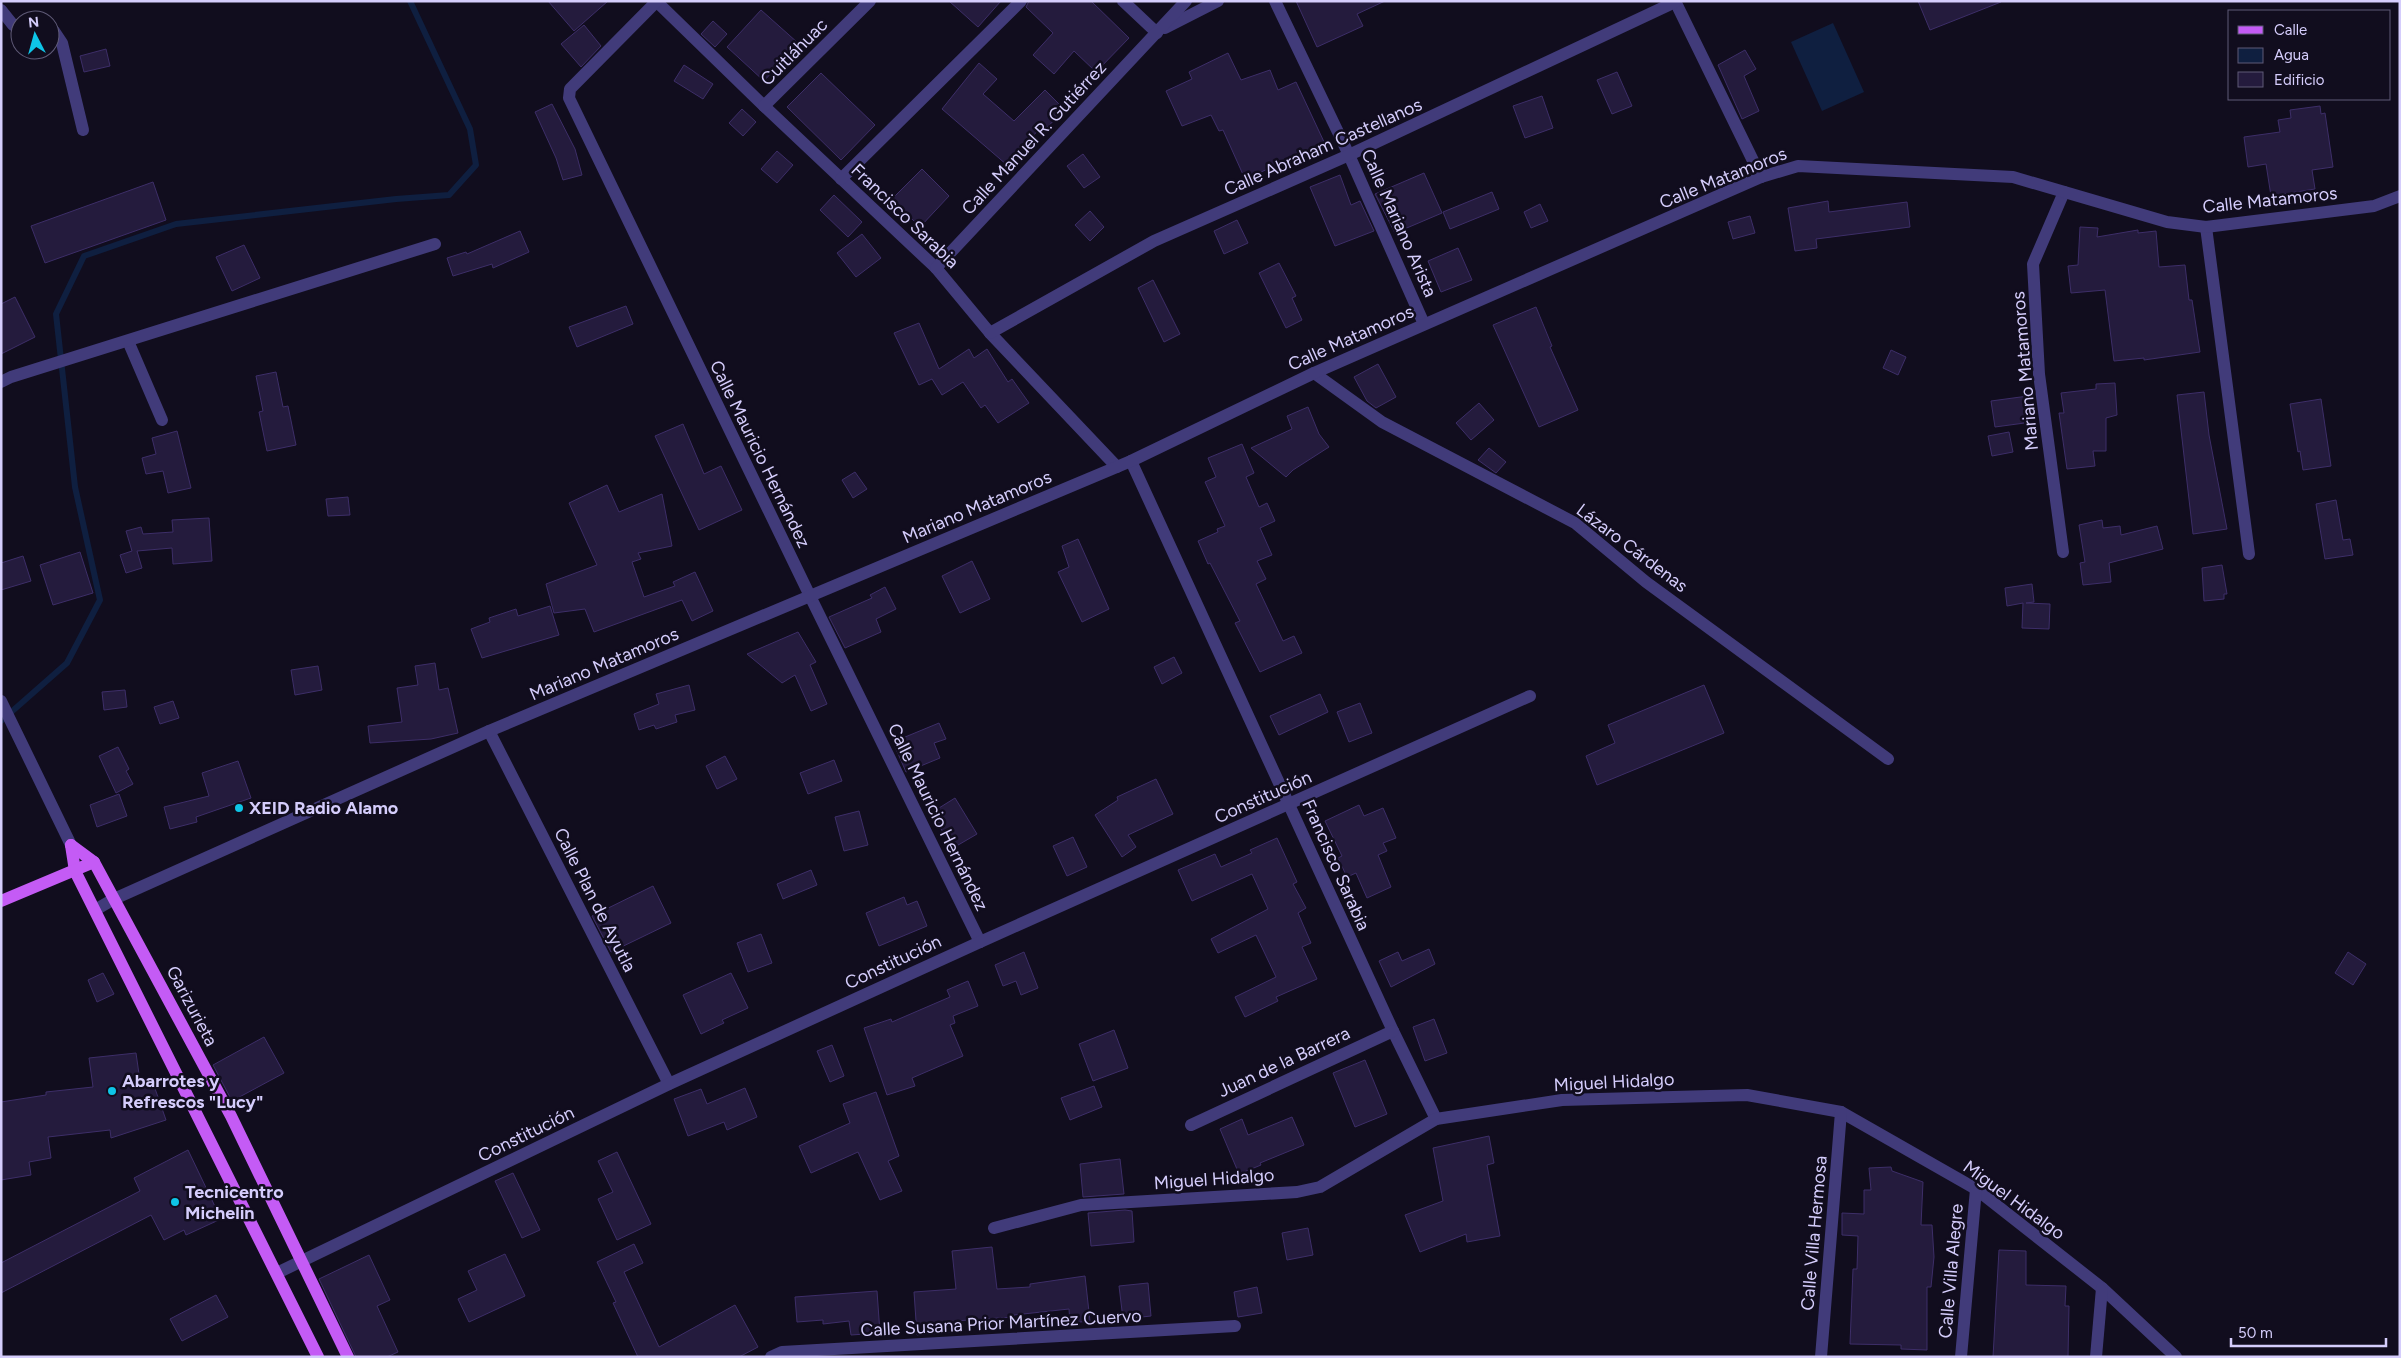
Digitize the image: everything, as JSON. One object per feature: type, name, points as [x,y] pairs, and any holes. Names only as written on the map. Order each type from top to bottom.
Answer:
[{"type":"main road","name":"Garizurieta","points":[[71,845],[94,862],[232,1116],[348,1357]]},
{"type":"main road","name":"Garizurieta","points":[[71,845],[75,871],[318,1357]]},
{"type":"main road","points":[[1,901],[94,862]]},
{"type":"street","name":"Francisco Sarabia","points":[[657,1],[764,106],[936,268],[990,333],[1117,467]]},
{"type":"street","name":"Calle Mauricio Hernández","points":[[657,1],[570,89],[570,98],[810,596],[980,942]]},
{"type":"street","name":"Cuitláhuac","points":[[764,106],[870,1]]},
{"type":"street","points":[[841,179],[1021,1]]},
{"type":"street","points":[[1123,1],[1156,33],[1218,1]]},
{"type":"street","name":"Calle Manuel R. Gutiérrez","points":[[936,268],[1186,1]]},
{"type":"street","name":"Calle Mariano Arista","points":[[1275,1],[1349,155],[1424,324]]},
{"type":"street","points":[[1675,2],[1761,177]]},
{"type":"street","name":"Calle Abraham Castellanos","points":[[990,333],[1154,241],[1349,155],[1675,2]]},
{"type":"street","points":[[1,10],[10,20]]},
{"type":"street","points":[[60,40],[83,130]]},
{"type":"street","name":"Calle Matamoros","points":[[1131,461],[1314,373],[1424,324],[1761,177],[1798,166],[2012,176],[2166,222],[2206,228],[2374,206],[2400,196]]},
{"type":"street","name":"Mariano Matamoros","points":[[2063,552],[2040,374],[2033,264],[2064,192]]},
{"type":"street","points":[[2206,228],[2249,554]]},
{"type":"street","points":[[1,382],[11,377],[435,244]]},
{"type":"street","points":[[128,340],[162,420]]},
{"type":"street","name":"Lázaro Cárdenas","points":[[1314,373],[1382,422],[1575,523],[1646,582],[1888,759]]},
{"type":"street","name":"Francisco Sarabia","points":[[1131,461],[1393,1031],[1436,1119]]},
{"type":"street","name":"Mariano Matamoros","points":[[94,910],[114,899],[489,731],[1131,461]]},
{"type":"street","name":"Constitución","points":[[277,1274],[669,1084],[980,942],[1290,805],[1530,696]]},
{"type":"street","name":"Garizurieta","points":[[1,701],[71,845]]},
{"type":"street","name":"Calle Plan de Ayutla","points":[[489,731],[669,1084]]},
{"type":"street","name":"Juan de la Barrera","points":[[1191,1125],[1393,1031]]},
{"type":"street","name":"Miguel Hidalgo","points":[[994,1228],[1081,1205],[1298,1192],[1320,1187],[1436,1119],[1562,1100],[1747,1094],[1841,1112],[1976,1189],[2102,1288],[2176,1357]]},
{"type":"street","name":"Calle Villa Hermosa","points":[[1821,1357],[1841,1112]]},
{"type":"street","name":"Calle Villa Alegre","points":[[1961,1357],[1976,1189]]},
{"type":"street","points":[[2096,1357],[2102,1288]]},
{"type":"street","name":"Calle Susana Prior Martínez Cuervo","points":[[771,1357],[782,1352],[912,1352],[1235,1326]]},
{"type":"water","points":[[1833,23],[1864,92],[1822,111],[1791,42]]},
{"type":"building","points":[[548,1],[608,1],[574,31]]},
{"type":"building","points":[[949,1],[1001,1],[978,27]]},
{"type":"building","points":[[1029,1],[1091,1],[1129,38],[1096,72],[1074,51],[1054,74],[1033,55],[1053,33],[1026,7]]},
{"type":"building","points":[[1296,1],[1385,1],[1357,14],[1363,26],[1317,47]]},
{"type":"building","points":[[1918,1],[2001,1],[2001,2],[1930,30]]},
{"type":"building","points":[[761,10],[798,43],[764,81],[727,47]]},
{"type":"building","points":[[713,21],[727,34],[715,47],[701,34]]},
{"type":"building","points":[[584,25],[601,46],[581,67],[561,44]]},
{"type":"building","points":[[106,49],[110,66],[84,72],[80,56]]},
{"type":"building","points":[[1745,50],[1756,69],[1744,76],[1759,111],[1742,119],[1718,65]]},
{"type":"building","points":[[1228,53],[1241,80],[1270,70],[1278,90],[1296,82],[1325,144],[1245,179],[1223,130],[1219,131],[1211,115],[1182,126],[1166,91],[1192,79],[1189,72]]},
{"type":"building","points":[[979,63],[997,79],[983,94],[1014,121],[1045,90],[1065,110],[1044,130],[1041,127],[1007,165],[942,109]]},
{"type":"building","points":[[684,65],[713,84],[703,99],[674,81]]},
{"type":"building","points":[[1617,72],[1632,106],[1612,114],[1597,80]]},
{"type":"building","points":[[821,73],[875,125],[841,160],[787,107]]},
{"type":"building","points":[[1542,96],[1553,128],[1525,138],[1513,106]]},
{"type":"building","points":[[552,104],[575,149],[582,175],[563,180],[556,158],[535,112]]},
{"type":"building","points":[[2320,106],[2321,114],[2325,113],[2333,167],[2312,170],[2315,189],[2271,196],[2266,164],[2248,167],[2244,137],[2280,132],[2278,120],[2291,118],[2290,110]]},
{"type":"building","points":[[742,109],[756,122],[743,136],[729,123]]},
{"type":"building","points":[[777,151],[793,165],[777,183],[761,169]]},
{"type":"building","points":[[1083,154],[1100,177],[1084,188],[1067,166]]},
{"type":"building","points":[[922,169],[949,196],[920,227],[892,199]]},
{"type":"building","points":[[1424,173],[1442,213],[1395,233],[1375,194]]},
{"type":"building","points":[[1340,175],[1351,205],[1360,201],[1374,231],[1335,246],[1310,187]]},
{"type":"building","points":[[153,182],[166,220],[45,263],[31,226]]},
{"type":"building","points":[[1492,192],[1499,209],[1450,229],[1443,212]]},
{"type":"building","points":[[834,195],[862,222],[848,237],[820,210]]},
{"type":"building","points":[[1828,201],[1829,212],[1907,202],[1910,227],[1816,239],[1817,248],[1795,251],[1788,208]]},
{"type":"building","points":[[1540,204],[1548,221],[1531,228],[1524,212]]},
{"type":"building","points":[[1090,211],[1104,227],[1090,241],[1075,225]]},
{"type":"building","points":[[1750,216],[1755,233],[1733,239],[1728,222]]},
{"type":"building","points":[[1237,220],[1248,243],[1224,254],[1214,231]]},
{"type":"building","points":[[2080,227],[2098,228],[2097,237],[2138,230],[2138,233],[2156,231],[2159,267],[2185,265],[2189,300],[2192,300],[2200,352],[2144,360],[2144,358],[2114,361],[2105,290],[2071,293],[2068,266],[2078,265]]},
{"type":"building","points":[[520,231],[529,252],[493,268],[492,264],[453,276],[447,258],[466,252],[467,254]]},
{"type":"building","points":[[862,234],[881,258],[856,277],[837,253]]},
{"type":"building","points":[[244,245],[260,278],[232,291],[216,257]]},
{"type":"building","points":[[1458,248],[1472,280],[1441,292],[1428,261]]},
{"type":"building","points":[[1279,263],[1296,296],[1292,298],[1302,320],[1286,328],[1259,273]]},
{"type":"building","points":[[1153,280],[1180,334],[1164,342],[1138,288]]},
{"type":"building","points":[[15,297],[35,337],[1,354],[1,304]]},
{"type":"building","points":[[626,306],[633,324],[577,347],[569,327]]},
{"type":"building","points":[[1536,307],[1552,346],[1550,347],[1578,410],[1539,427],[1493,325]]},
{"type":"building","points":[[919,323],[939,369],[969,349],[974,358],[987,349],[1008,382],[1012,379],[1029,403],[998,423],[985,405],[981,408],[963,382],[942,395],[932,379],[919,385],[894,333]]},
{"type":"building","points":[[1891,350],[1906,357],[1898,375],[1883,368]]},
{"type":"building","points":[[1378,364],[1396,397],[1376,408],[1367,401],[1354,377]]},
{"type":"building","points":[[276,372],[283,407],[288,406],[296,445],[267,451],[259,412],[263,411],[256,376]]},
{"type":"building","points":[[2115,383],[2117,415],[2106,418],[2106,451],[2093,451],[2095,466],[2067,469],[2059,413],[2064,413],[2061,393],[2096,389],[2096,384]]},
{"type":"building","points":[[2204,392],[2209,435],[2227,529],[2193,534],[2177,395]]},
{"type":"building","points":[[2028,396],[2032,422],[1995,427],[1991,401]]},
{"type":"building","points":[[2321,399],[2331,466],[2303,470],[2290,404]]},
{"type":"building","points":[[1479,403],[1494,420],[1471,440],[1456,423]]},
{"type":"building","points":[[1308,407],[1319,434],[1329,447],[1293,470],[1286,477],[1251,448],[1292,429],[1287,416]]},
{"type":"building","points":[[683,424],[704,474],[721,466],[742,510],[699,530],[655,436]]},
{"type":"building","points":[[177,431],[191,488],[168,493],[163,471],[146,474],[142,458],[156,454],[152,438]]},
{"type":"building","points":[[2009,432],[2013,452],[1992,456],[1988,436]]},
{"type":"building","points":[[1242,444],[1254,473],[1246,477],[1259,507],[1267,503],[1275,521],[1260,528],[1272,555],[1257,561],[1266,579],[1256,584],[1283,641],[1294,636],[1302,653],[1260,672],[1235,623],[1240,621],[1210,563],[1208,564],[1198,541],[1218,532],[1217,529],[1225,526],[1205,482],[1216,477],[1208,458]]},
{"type":"building","points":[[1489,448],[1506,462],[1496,473],[1478,460]]},
{"type":"building","points":[[855,472],[867,489],[853,498],[842,480]]},
{"type":"building","points":[[607,485],[619,512],[662,494],[672,546],[638,553],[641,559],[632,562],[644,597],[675,586],[673,582],[695,572],[713,611],[692,621],[682,600],[594,632],[585,609],[554,613],[546,584],[597,565],[569,503]]},
{"type":"building","points":[[348,497],[350,515],[328,516],[326,499]]},
{"type":"building","points":[[2336,500],[2343,540],[2350,539],[2353,555],[2325,559],[2316,504]]},
{"type":"building","points":[[209,518],[212,561],[173,564],[172,548],[137,551],[142,568],[126,573],[120,555],[132,551],[126,531],[141,527],[143,534],[173,532],[172,520]]},
{"type":"building","points":[[2102,520],[2103,528],[2120,526],[2121,535],[2157,526],[2163,549],[2109,563],[2111,582],[2083,585],[2080,563],[2085,562],[2079,525]]},
{"type":"building","points":[[1078,539],[1109,609],[1082,622],[1058,572],[1069,567],[1062,546]]},
{"type":"building","points":[[80,552],[93,593],[53,605],[40,565]]},
{"type":"building","points":[[23,556],[31,581],[1,590],[1,563]]},
{"type":"building","points":[[972,561],[990,599],[960,613],[942,576]]},
{"type":"building","points":[[2222,565],[2227,594],[2224,594],[2224,599],[2204,601],[2202,568]]},
{"type":"building","points":[[2032,584],[2034,602],[2026,603],[2050,604],[2049,629],[2022,628],[2023,603],[2007,606],[2005,588]]},
{"type":"building","points":[[885,587],[896,609],[876,619],[881,632],[845,648],[829,617],[872,598],[870,595]]},
{"type":"building","points":[[550,606],[559,635],[482,658],[471,629],[490,622],[489,618],[516,609],[518,616]]},
{"type":"building","points":[[798,632],[816,662],[810,665],[827,704],[811,711],[795,675],[782,683],[747,654]]},
{"type":"building","points":[[1174,657],[1182,673],[1162,684],[1154,667]]},
{"type":"building","points":[[435,663],[439,690],[448,688],[458,733],[431,739],[370,743],[368,726],[402,722],[397,688],[418,685],[415,666]]},
{"type":"building","points":[[318,666],[322,690],[295,695],[291,670]]},
{"type":"building","points":[[689,685],[695,710],[675,715],[677,722],[656,729],[654,725],[639,730],[634,714],[659,704],[656,694]]},
{"type":"building","points":[[1704,685],[1724,733],[1597,785],[1586,756],[1615,743],[1608,725]]},
{"type":"building","points":[[125,690],[127,707],[104,710],[102,692]]},
{"type":"building","points":[[1320,694],[1328,712],[1279,735],[1270,716]]},
{"type":"building","points":[[173,701],[179,718],[160,724],[154,707]]},
{"type":"building","points":[[1360,703],[1372,733],[1349,742],[1337,712]]},
{"type":"building","points":[[939,723],[946,739],[934,743],[940,758],[906,772],[893,742]]},
{"type":"building","points":[[118,747],[129,769],[126,771],[133,784],[116,793],[99,756]]},
{"type":"building","points":[[725,756],[737,779],[717,789],[706,766]]},
{"type":"building","points":[[834,760],[842,781],[808,794],[800,773]]},
{"type":"building","points":[[238,761],[251,798],[196,817],[197,822],[170,829],[164,807],[209,796],[202,773]]},
{"type":"building","points":[[1156,779],[1173,814],[1128,835],[1136,847],[1122,857],[1095,815],[1118,800],[1117,797]]},
{"type":"building","points":[[119,794],[127,816],[97,827],[90,805]]},
{"type":"building","points":[[955,798],[977,834],[953,848],[931,813]]},
{"type":"building","points":[[1359,805],[1364,816],[1383,808],[1396,838],[1383,843],[1387,851],[1378,855],[1391,887],[1367,898],[1356,873],[1347,877],[1338,858],[1342,856],[1325,821]]},
{"type":"building","points":[[859,811],[868,845],[844,851],[835,817]]},
{"type":"building","points":[[1073,837],[1087,867],[1067,876],[1053,846]]},
{"type":"building","points":[[1277,838],[1297,882],[1293,884],[1306,908],[1298,913],[1311,943],[1302,947],[1317,979],[1276,997],[1278,1001],[1245,1017],[1235,997],[1276,977],[1256,935],[1218,953],[1211,939],[1268,909],[1252,874],[1192,901],[1178,870],[1215,854],[1221,867],[1252,853],[1250,850]]},
{"type":"building","points":[[811,870],[817,885],[783,899],[777,884]]},
{"type":"building","points":[[653,886],[671,923],[611,952],[592,916]]},
{"type":"building","points":[[904,897],[907,905],[917,901],[927,926],[879,946],[866,913]]},
{"type":"building","points":[[761,934],[772,963],[748,972],[737,943]]},
{"type":"building","points":[[1429,949],[1435,964],[1391,987],[1379,961],[1398,952],[1402,961]]},
{"type":"building","points":[[1024,952],[1038,988],[1021,995],[1016,981],[1003,986],[995,965]]},
{"type":"building","points":[[2348,952],[2366,964],[2353,985],[2335,973]]},
{"type":"building","points":[[103,973],[114,994],[97,1002],[88,980]]},
{"type":"building","points":[[731,973],[748,1008],[722,1020],[724,1023],[701,1034],[683,995]]},
{"type":"building","points":[[968,981],[978,1006],[953,1016],[955,1023],[950,1025],[963,1056],[912,1078],[915,1086],[887,1095],[864,1028],[891,1019],[892,1022],[950,997],[947,990]]},
{"type":"building","points":[[1434,1019],[1447,1053],[1425,1061],[1413,1027]]},
{"type":"building","points":[[1114,1030],[1128,1068],[1093,1081],[1079,1044]]},
{"type":"building","points":[[264,1037],[284,1073],[232,1101],[213,1065]]},
{"type":"building","points":[[832,1045],[844,1076],[830,1082],[817,1051]]},
{"type":"building","points":[[136,1053],[140,1081],[152,1080],[166,1120],[111,1138],[110,1130],[48,1137],[51,1158],[29,1162],[31,1175],[1,1180],[1,1102],[46,1095],[46,1092],[93,1087],[89,1058]]},
{"type":"building","points":[[1365,1060],[1387,1114],[1355,1127],[1333,1073]]},
{"type":"building","points":[[1094,1086],[1102,1107],[1070,1120],[1061,1098]]},
{"type":"building","points":[[745,1088],[757,1117],[727,1130],[724,1122],[688,1136],[674,1099],[701,1089],[707,1104]]},
{"type":"building","points":[[876,1092],[899,1156],[888,1161],[902,1191],[880,1200],[858,1152],[811,1173],[799,1146],[850,1123],[843,1104]]},
{"type":"building","points":[[1292,1117],[1304,1145],[1239,1174],[1220,1129],[1242,1119],[1248,1135]]},
{"type":"building","points":[[1489,1136],[1494,1163],[1487,1165],[1500,1236],[1467,1242],[1466,1234],[1420,1252],[1405,1215],[1443,1201],[1433,1148]]},
{"type":"building","points":[[188,1150],[221,1219],[186,1235],[184,1230],[164,1240],[151,1215],[1,1293],[1,1263],[140,1191],[134,1178]]},
{"type":"building","points":[[617,1152],[651,1224],[617,1240],[598,1199],[613,1192],[598,1161]]},
{"type":"building","points":[[1120,1159],[1124,1194],[1083,1197],[1080,1164]]},
{"type":"building","points":[[1891,1167],[1892,1171],[1923,1182],[1921,1225],[1932,1225],[1934,1257],[1931,1287],[1927,1287],[1927,1350],[1901,1349],[1901,1345],[1850,1344],[1853,1269],[1857,1269],[1858,1236],[1842,1235],[1842,1213],[1864,1214],[1864,1190],[1871,1190],[1869,1168]]},
{"type":"building","points":[[513,1173],[540,1230],[522,1238],[495,1181]]},
{"type":"building","points":[[1132,1211],[1134,1242],[1091,1246],[1088,1213]]},
{"type":"building","points":[[1308,1228],[1313,1255],[1287,1260],[1282,1233]]},
{"type":"building","points":[[634,1244],[643,1263],[624,1272],[659,1347],[735,1305],[758,1347],[739,1357],[638,1357],[613,1303],[616,1302],[597,1262]]},
{"type":"building","points":[[992,1247],[997,1289],[1030,1287],[1030,1284],[1085,1276],[1090,1321],[1070,1323],[1069,1309],[1014,1315],[1014,1317],[955,1321],[956,1332],[917,1335],[914,1292],[956,1289],[952,1251]]},
{"type":"building","points":[[1999,1250],[2026,1251],[2026,1285],[2066,1286],[2065,1306],[2069,1306],[2068,1357],[1993,1357]]},
{"type":"building","points":[[505,1254],[525,1296],[469,1322],[458,1299],[477,1290],[468,1271]]},
{"type":"building","points":[[369,1255],[390,1300],[377,1306],[398,1352],[387,1357],[356,1357],[319,1279]]},
{"type":"building","points":[[1148,1283],[1151,1316],[1123,1319],[1119,1286]]},
{"type":"building","points":[[1257,1287],[1262,1313],[1238,1317],[1234,1292]]},
{"type":"building","points":[[877,1291],[880,1333],[851,1335],[849,1321],[823,1324],[823,1320],[797,1322],[795,1297]]},
{"type":"building","points":[[216,1295],[228,1317],[182,1341],[170,1319]]},
{"type":"waterway","points":[[1,721],[67,663],[100,600],[75,487],[56,314],[84,256],[176,224],[396,199],[449,195],[476,165],[470,129],[410,1]]},
{"type":"place","name":"XEID Radio Alamo","points":[[239,808]]},
{"type":"place","name":"Abarrotes y Refrescos \"Lucy\"","points":[[112,1091]]},
{"type":"place","name":"Tecnicentro Michelin","points":[[175,1202]]}]
